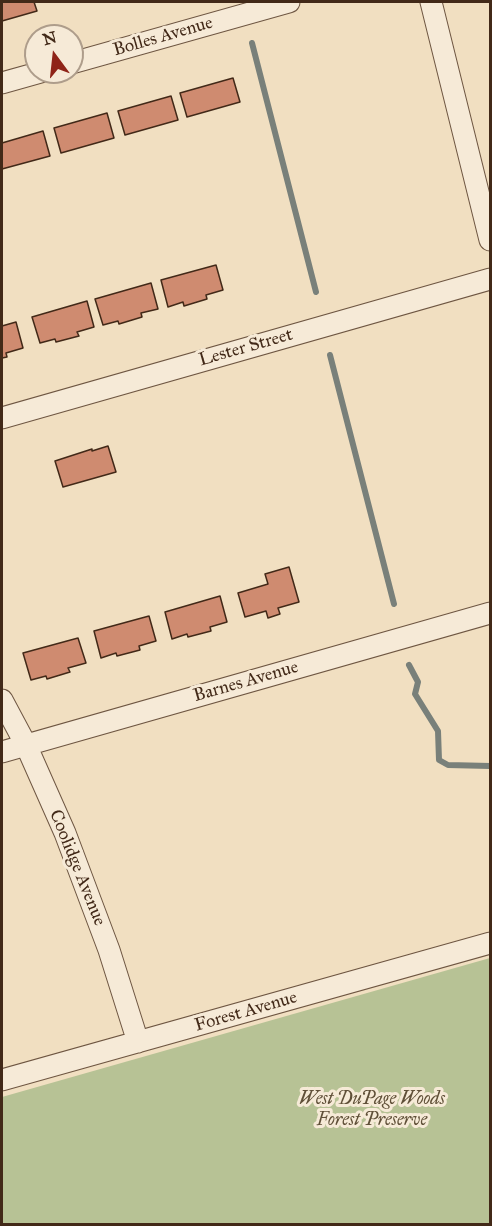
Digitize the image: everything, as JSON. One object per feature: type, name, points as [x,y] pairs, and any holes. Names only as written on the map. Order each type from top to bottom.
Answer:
[{"type":"street","name":"Bolles Avenue","points":[[84,60],[289,2]]},
{"type":"street","points":[[431,2],[490,240]]},
{"type":"street","points":[[2,83],[24,77]]},
{"type":"street","name":"Lester Street","points":[[2,418],[490,279]]},
{"type":"street","name":"Barnes Avenue","points":[[2,752],[490,613]]},
{"type":"street","name":"Coolidge Avenue","points":[[2,700],[26,745],[89,893],[138,1042]]},
{"type":"street","name":"Forest Avenue","points":[[2,1080],[490,943]]},
{"type":"green space","name":"West DuPage Woods Forest Preserve","points":[[490,958],[490,1224],[2,1224],[2,1097]]},
{"type":"building","points":[[2,2],[34,2],[37,11],[2,21]]},
{"type":"building","points":[[233,78],[240,102],[187,117],[180,93]]},
{"type":"building","points":[[171,96],[178,120],[125,135],[118,111]]},
{"type":"building","points":[[107,113],[114,138],[61,153],[54,128]]},
{"type":"building","points":[[43,131],[50,156],[2,169],[2,143]]},
{"type":"building","points":[[216,265],[223,290],[206,295],[207,299],[184,306],[183,302],[168,307],[161,280]]},
{"type":"building","points":[[151,283],[158,309],[141,313],[142,317],[119,324],[118,321],[103,325],[95,299]]},
{"type":"building","points":[[87,301],[94,327],[77,332],[79,336],[56,342],[55,339],[40,343],[32,317]]},
{"type":"building","points":[[16,322],[23,348],[6,353],[7,357],[2,358],[2,326]]},
{"type":"building","points":[[108,446],[116,472],[63,487],[55,461]]},
{"type":"building","points":[[289,567],[299,602],[278,608],[280,614],[268,618],[266,611],[245,617],[238,593],[268,584],[265,574]]},
{"type":"building","points":[[220,596],[227,622],[210,627],[211,631],[188,637],[187,634],[172,639],[165,612]]},
{"type":"building","points":[[149,616],[156,641],[139,646],[140,650],[117,656],[116,653],[101,658],[94,631]]},
{"type":"building","points":[[78,638],[86,663],[68,668],[70,672],[47,679],[46,676],[31,680],[23,653]]},
{"type":"waterway","points":[[252,43],[316,292]]},
{"type":"waterway","points":[[330,355],[394,604]]},
{"type":"waterway","points":[[409,665],[418,682],[415,694],[438,731],[439,760],[448,765],[490,766]]}]
